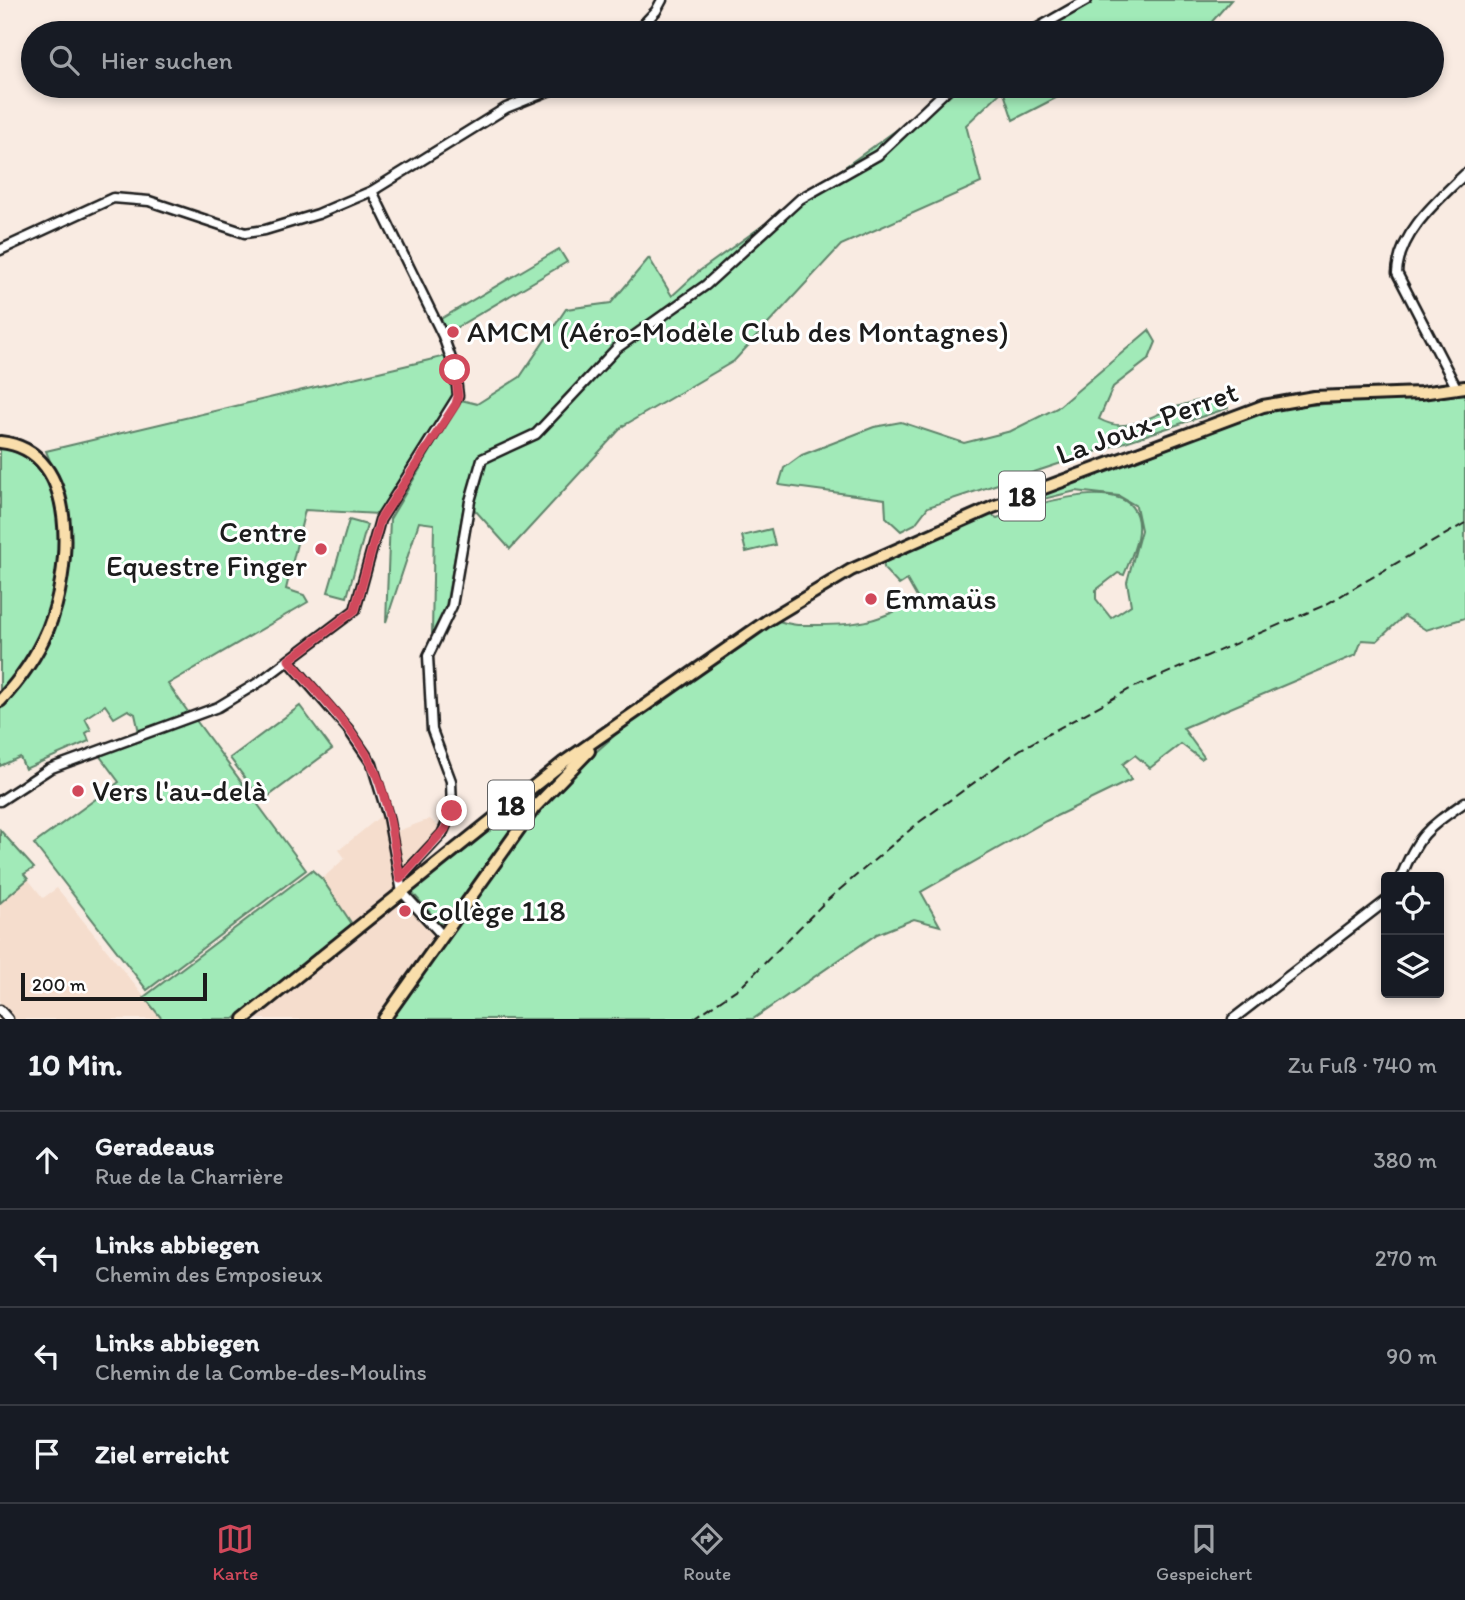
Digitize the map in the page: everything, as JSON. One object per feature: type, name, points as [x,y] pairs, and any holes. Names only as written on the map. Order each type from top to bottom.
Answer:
[{"type":"main road","name":"La Joux-Perret","points":[[402,892],[564,762],[768,620],[825,585],[906,543],[993,507],[1262,406],[1337,395],[1461,388]]},
{"type":"main road","points":[[0,442],[26,449],[47,468],[60,501],[64,539],[60,589],[47,631],[27,667],[0,701]]},
{"type":"main road","name":"La Joux-Perret","points":[[442,935],[534,808],[568,770],[622,722]]},
{"type":"main road","name":"18","points":[[244,1019],[402,892]]},
{"type":"main road","name":"18","points":[[384,1019],[442,935]]},
{"type":"street","points":[[646,21],[662,0]]},
{"type":"street","points":[[1050,21],[1087,0]]},
{"type":"street","points":[[0,250],[113,198],[149,201],[245,233],[265,230],[318,214],[372,191],[506,108],[531,98]]},
{"type":"street","points":[[400,879],[445,829],[452,811],[450,781],[432,730],[428,656],[452,606],[482,459],[536,434],[617,348],[706,285],[800,199],[878,155],[938,98]]},
{"type":"street","name":"La Joux-Perret","points":[[1461,388],[1397,274],[1399,252],[1409,234],[1465,174]]},
{"type":"street","points":[[0,801],[49,769],[218,707],[289,660],[355,610],[380,520],[458,396],[455,370],[443,336],[372,191]]},
{"type":"street","points":[[289,660],[348,729],[372,764],[384,802],[402,892],[442,935]]},
{"type":"street","points":[[1403,872],[1413,848],[1426,829],[1465,802]]},
{"type":"street","points":[[1233,1019],[1381,905]]},
{"type":"street","points":[[0,1010],[8,1019]]},
{"type":"shaded area","points":[[388,810],[395,832],[430,819],[447,834],[404,883],[443,926],[379,1019],[234,1019],[352,924],[322,879],[345,858],[339,850]]},
{"type":"shaded area","points":[[28,879],[43,898],[57,888],[162,1019],[0,1019],[0,903]]},
{"type":"green space","points":[[1092,0],[1231,0],[1213,21],[1054,21]]},
{"type":"green space","points":[[941,98],[995,98],[966,125],[981,183],[841,245],[734,361],[623,426],[510,549],[465,499],[446,606],[432,634],[434,524],[419,522],[386,622],[390,519],[461,400],[477,404],[520,377],[566,309],[611,303],[649,258],[672,296],[698,272]]},
{"type":"green space","points":[[1006,98],[1056,98],[1013,120]]},
{"type":"green space","points":[[559,249],[567,262],[447,333],[439,320]]},
{"type":"green space","points":[[1149,330],[1156,342],[1149,359],[1113,387],[1099,419],[1117,425],[1133,424],[1180,406],[1225,395],[1228,408],[928,507],[915,524],[901,531],[886,517],[885,499],[779,485],[784,468],[802,455],[874,427],[901,422],[964,443],[1011,431],[1057,408]]},
{"type":"green space","points":[[446,356],[453,379],[454,395],[450,405],[426,437],[379,514],[305,510],[286,589],[304,595],[308,602],[168,684],[191,716],[139,732],[135,714],[128,710],[114,718],[105,705],[85,718],[91,730],[86,733],[89,741],[25,769],[20,757],[0,766],[0,706],[46,641],[69,539],[65,498],[46,451]]},
{"type":"green space","points":[[1465,392],[1465,618],[1426,630],[1404,616],[1377,641],[1362,640],[1356,655],[1183,728],[1204,757],[1201,759],[1181,744],[1150,768],[1135,755],[1123,764],[1131,780],[1046,821],[921,892],[940,926],[914,919],[877,934],[753,1019],[392,1019],[510,849],[553,795],[578,769],[660,700],[779,621],[798,625],[834,625],[870,620],[892,613],[919,601],[907,580],[899,585],[885,570],[882,561],[987,513],[997,518],[1046,502],[1087,495],[1105,495],[1121,499],[1132,507],[1138,523],[1134,551],[1124,575],[1118,573],[1096,590],[1096,599],[1111,618],[1131,605],[1127,582],[1141,530],[1136,506],[1119,496],[1076,491],[1002,509],[1249,416],[1330,403],[1411,399]]},
{"type":"green space","points":[[0,448],[23,456],[40,471],[52,491],[59,515],[61,567],[47,626],[29,658],[0,696]]},
{"type":"green space","points":[[349,520],[367,525],[347,597],[328,592]]},
{"type":"green space","points":[[771,529],[775,545],[746,552],[742,536]]},
{"type":"green space","points":[[300,706],[332,749],[262,801],[230,758]]},
{"type":"green space","points":[[195,719],[306,870],[147,990],[34,844],[119,782],[99,755]]},
{"type":"green space","points":[[567,765],[512,828],[449,917],[440,924],[410,890]]},
{"type":"green space","points":[[0,830],[34,868],[24,874],[28,879],[0,903]]},
{"type":"green space","points":[[312,870],[322,879],[352,924],[234,1019],[162,1019],[144,997]]},
{"type":"railway","points":[[693,1019],[743,985],[825,902],[918,823],[1021,749],[1130,689],[1325,605],[1465,523]]},
{"type":"place","name":"AMCM (Aéro-Modèle Club des Montagnes)","points":[[453,332]]},
{"type":"place","name":"Centre Equestre Finger","points":[[321,549]]},
{"type":"place","name":"Emmaüs","points":[[871,599]]},
{"type":"place","name":"Vers l'au-delà","points":[[78,791]]},
{"type":"place","name":"Collège 118","points":[[405,911]]},
{"type":"route","points":[[452,811],[445,829],[400,879],[384,802],[372,764],[348,729],[289,660],[355,610],[380,520],[425,447],[456,404],[458,396],[455,370]]}]
